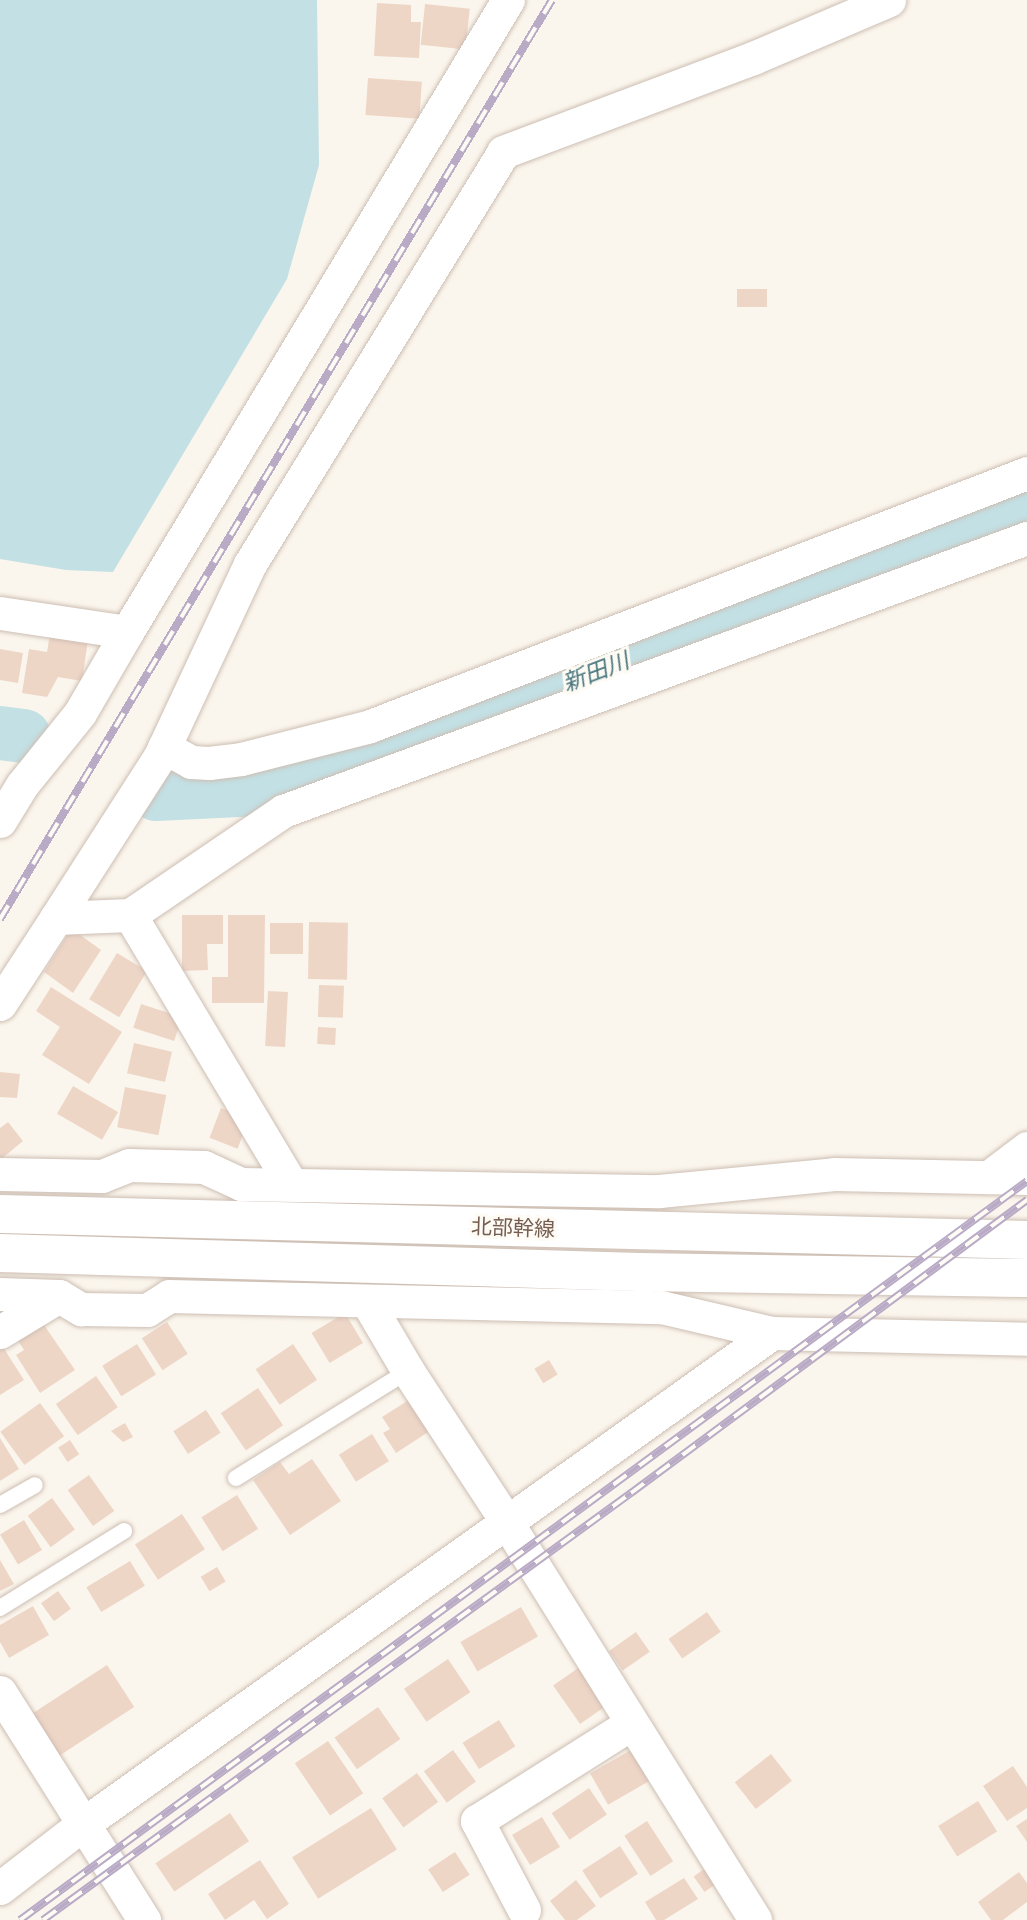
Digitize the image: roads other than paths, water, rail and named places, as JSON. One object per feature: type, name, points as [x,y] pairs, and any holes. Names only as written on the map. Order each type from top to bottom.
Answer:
[{"type":"street","points":[[0,821],[11,782],[80,713],[508,0]]},
{"type":"street","points":[[0,1004],[125,814],[162,752],[250,564],[503,152],[753,58],[890,0]]},
{"type":"street","points":[[162,752],[191,762],[209,763],[241,759],[370,726],[1027,473]]},
{"type":"street","points":[[56,918],[130,915],[283,811],[1027,538]]},
{"type":"street","points":[[0,613],[127,632]]},
{"type":"street","points":[[130,915],[291,1184]]},
{"type":"street","points":[[989,1177],[1027,1148]]},
{"type":"street","points":[[0,1174],[102,1176],[130,1165],[204,1167],[240,1184],[659,1191],[834,1174],[1027,1178]]},
{"type":"street","name":"北部幹線","points":[[0,1214],[1027,1240]]},
{"type":"street","name":"北部幹線","points":[[0,1253],[639,1272],[1027,1278]]},
{"type":"street","points":[[0,1294],[59,1296],[81,1309],[108,1310],[147,1310],[169,1296],[368,1303],[661,1307],[772,1333],[1027,1339]]},
{"type":"street","points":[[0,1332],[59,1296]]},
{"type":"street","points":[[368,1303],[408,1371],[506,1521],[755,1920]]},
{"type":"street","points":[[0,1888],[83,1824],[772,1333]]},
{"type":"street","points":[[0,1692],[144,1920]]},
{"type":"street","points":[[524,1910],[477,1821],[632,1723]]},
{"type":"lane","points":[[236,1478],[408,1371]]},
{"type":"lane","points":[[0,1505],[35,1485]]},
{"type":"lane","points":[[0,1608],[124,1531]]},
{"type":"water","points":[[0,0],[317,0],[319,165],[287,279],[113,572],[66,570],[0,559]]},
{"type":"waterway","name":"新田川","points":[[156,794],[277,788],[478,718],[1027,510]]},
{"type":"waterway","name":"新田川","points":[[0,733],[24,736]]},
{"type":"railway","points":[[0,919],[552,0]]},
{"type":"railway","points":[[20,1920],[1027,1181]]},
{"type":"railway","points":[[43,1920],[631,1493],[1027,1200]]}]
